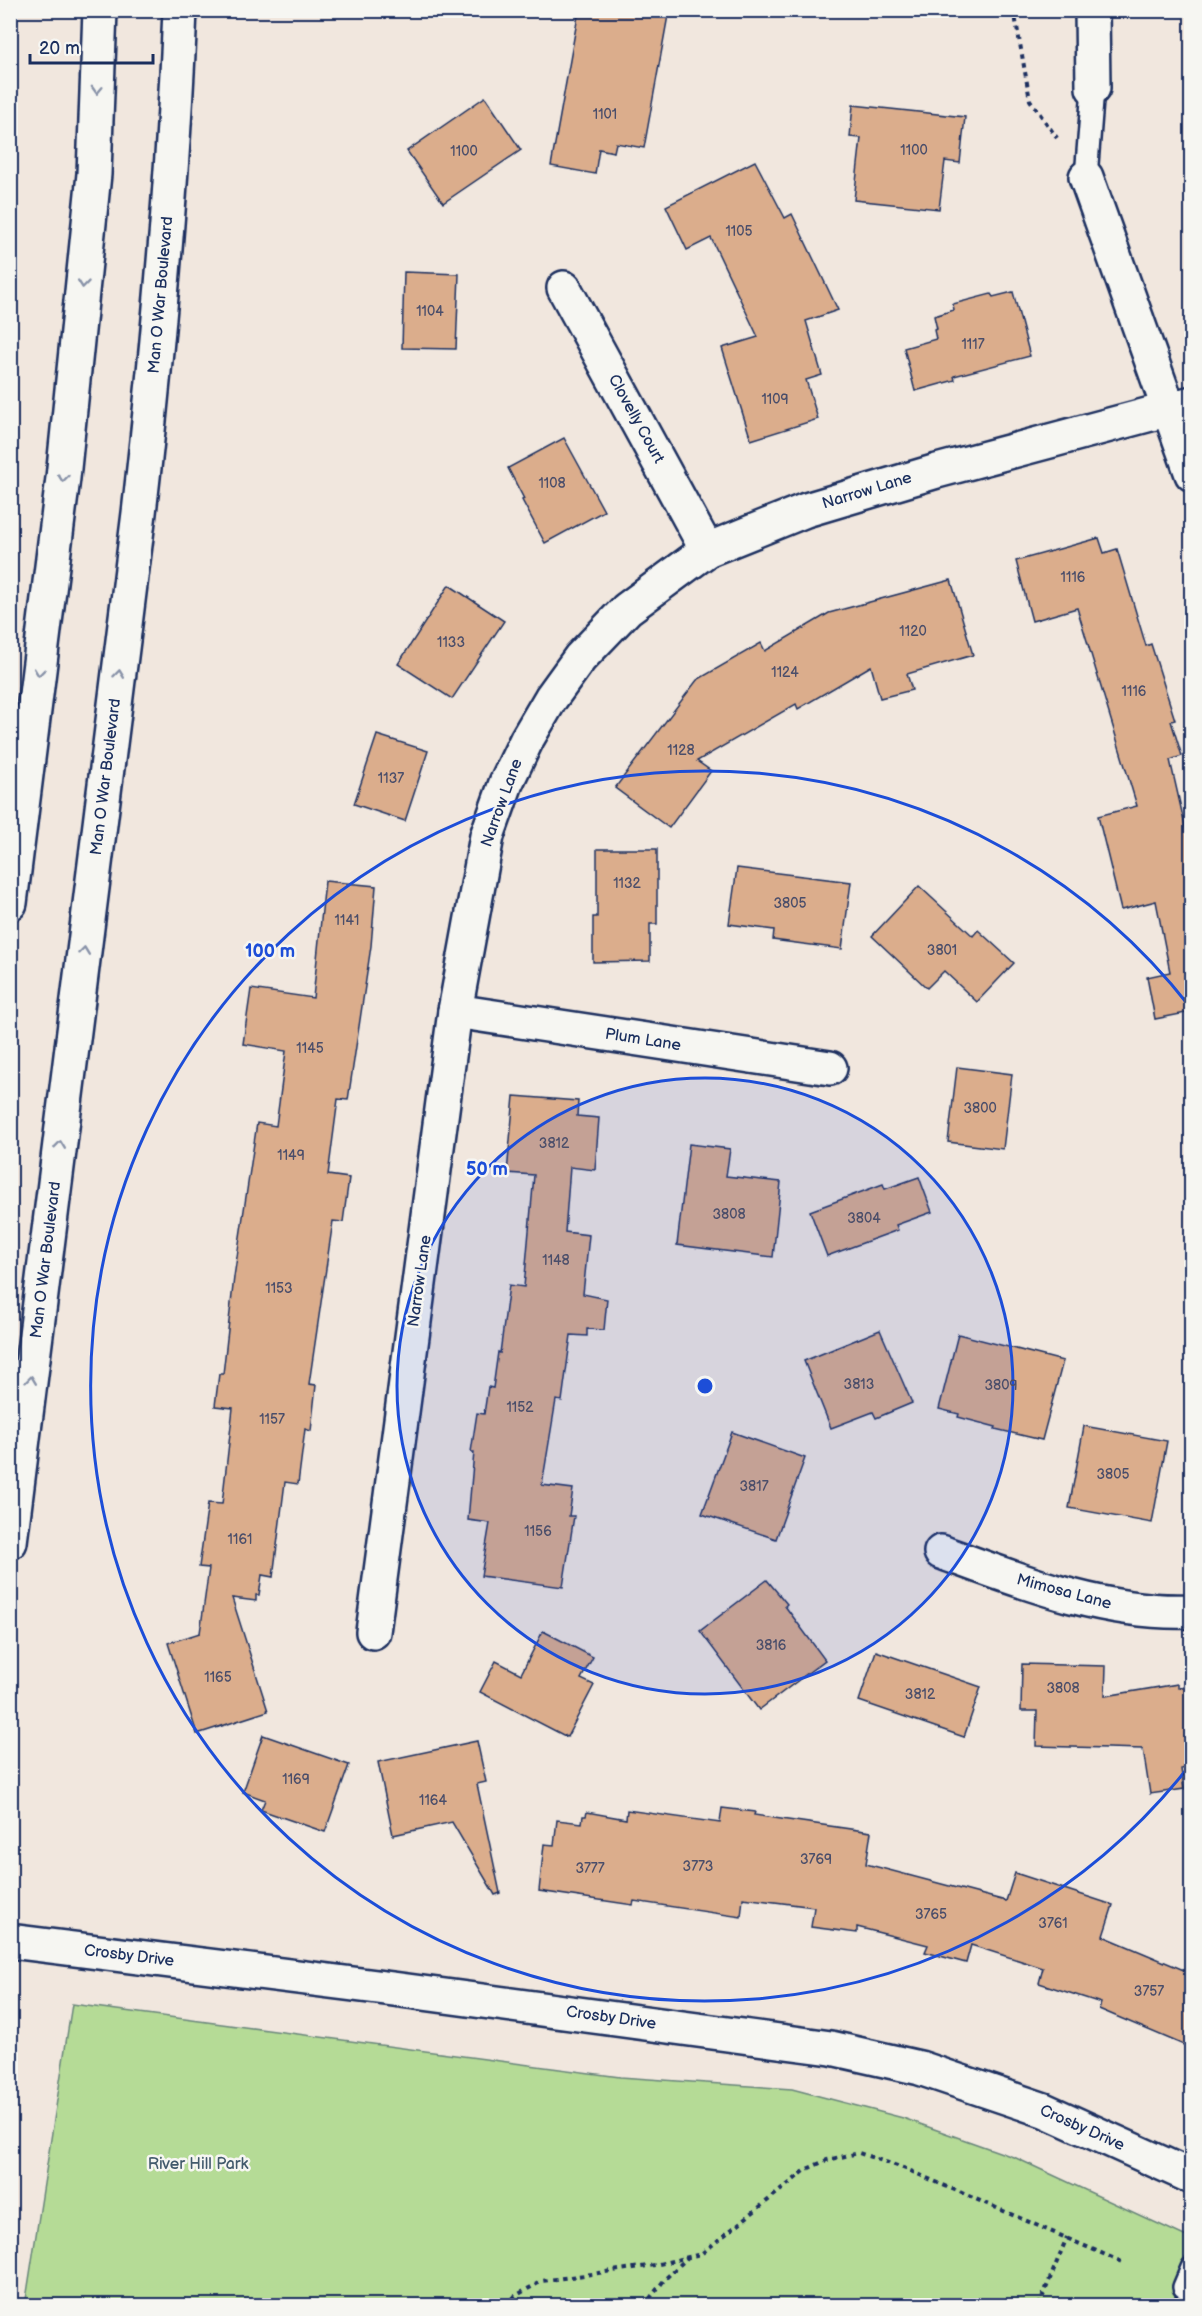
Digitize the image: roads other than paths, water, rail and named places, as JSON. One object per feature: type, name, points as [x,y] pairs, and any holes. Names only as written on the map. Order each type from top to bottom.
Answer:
[{"type":"street","points":[[10,903],[63,477],[94,174],[100,10]]},
{"type":"street","name":"Man O War Boulevard","points":[[10,1542],[157,356],[176,116],[180,10]]},
{"type":"street","points":[[1092,10],[1093,88]]},
{"type":"street","points":[[1086,177],[1180,406],[1191,474]]},
{"type":"street","name":"Clovelly Court","points":[[564,288],[707,550]]},
{"type":"street","name":"Narrow Lane","points":[[373,1632],[455,1011],[487,836],[506,783],[527,739],[551,698],[580,658],[627,609],[707,550],[806,510],[838,500],[1180,406]]},
{"type":"street","name":"Plum Lane","points":[[455,1011],[830,1068]]},
{"type":"street","name":"Mimosa Lane","points":[[941,1552],[1018,1581],[1112,1606],[1191,1611]]},
{"type":"street","name":"Crosby Drive","points":[[10,1941],[393,1989],[831,2048],[920,2068],[1044,2110],[1191,2177]]},
{"type":"lane","points":[[1086,177],[1093,88]]},
{"type":"park label","name":"River Hill Park","points":[[198,2164]]}]
